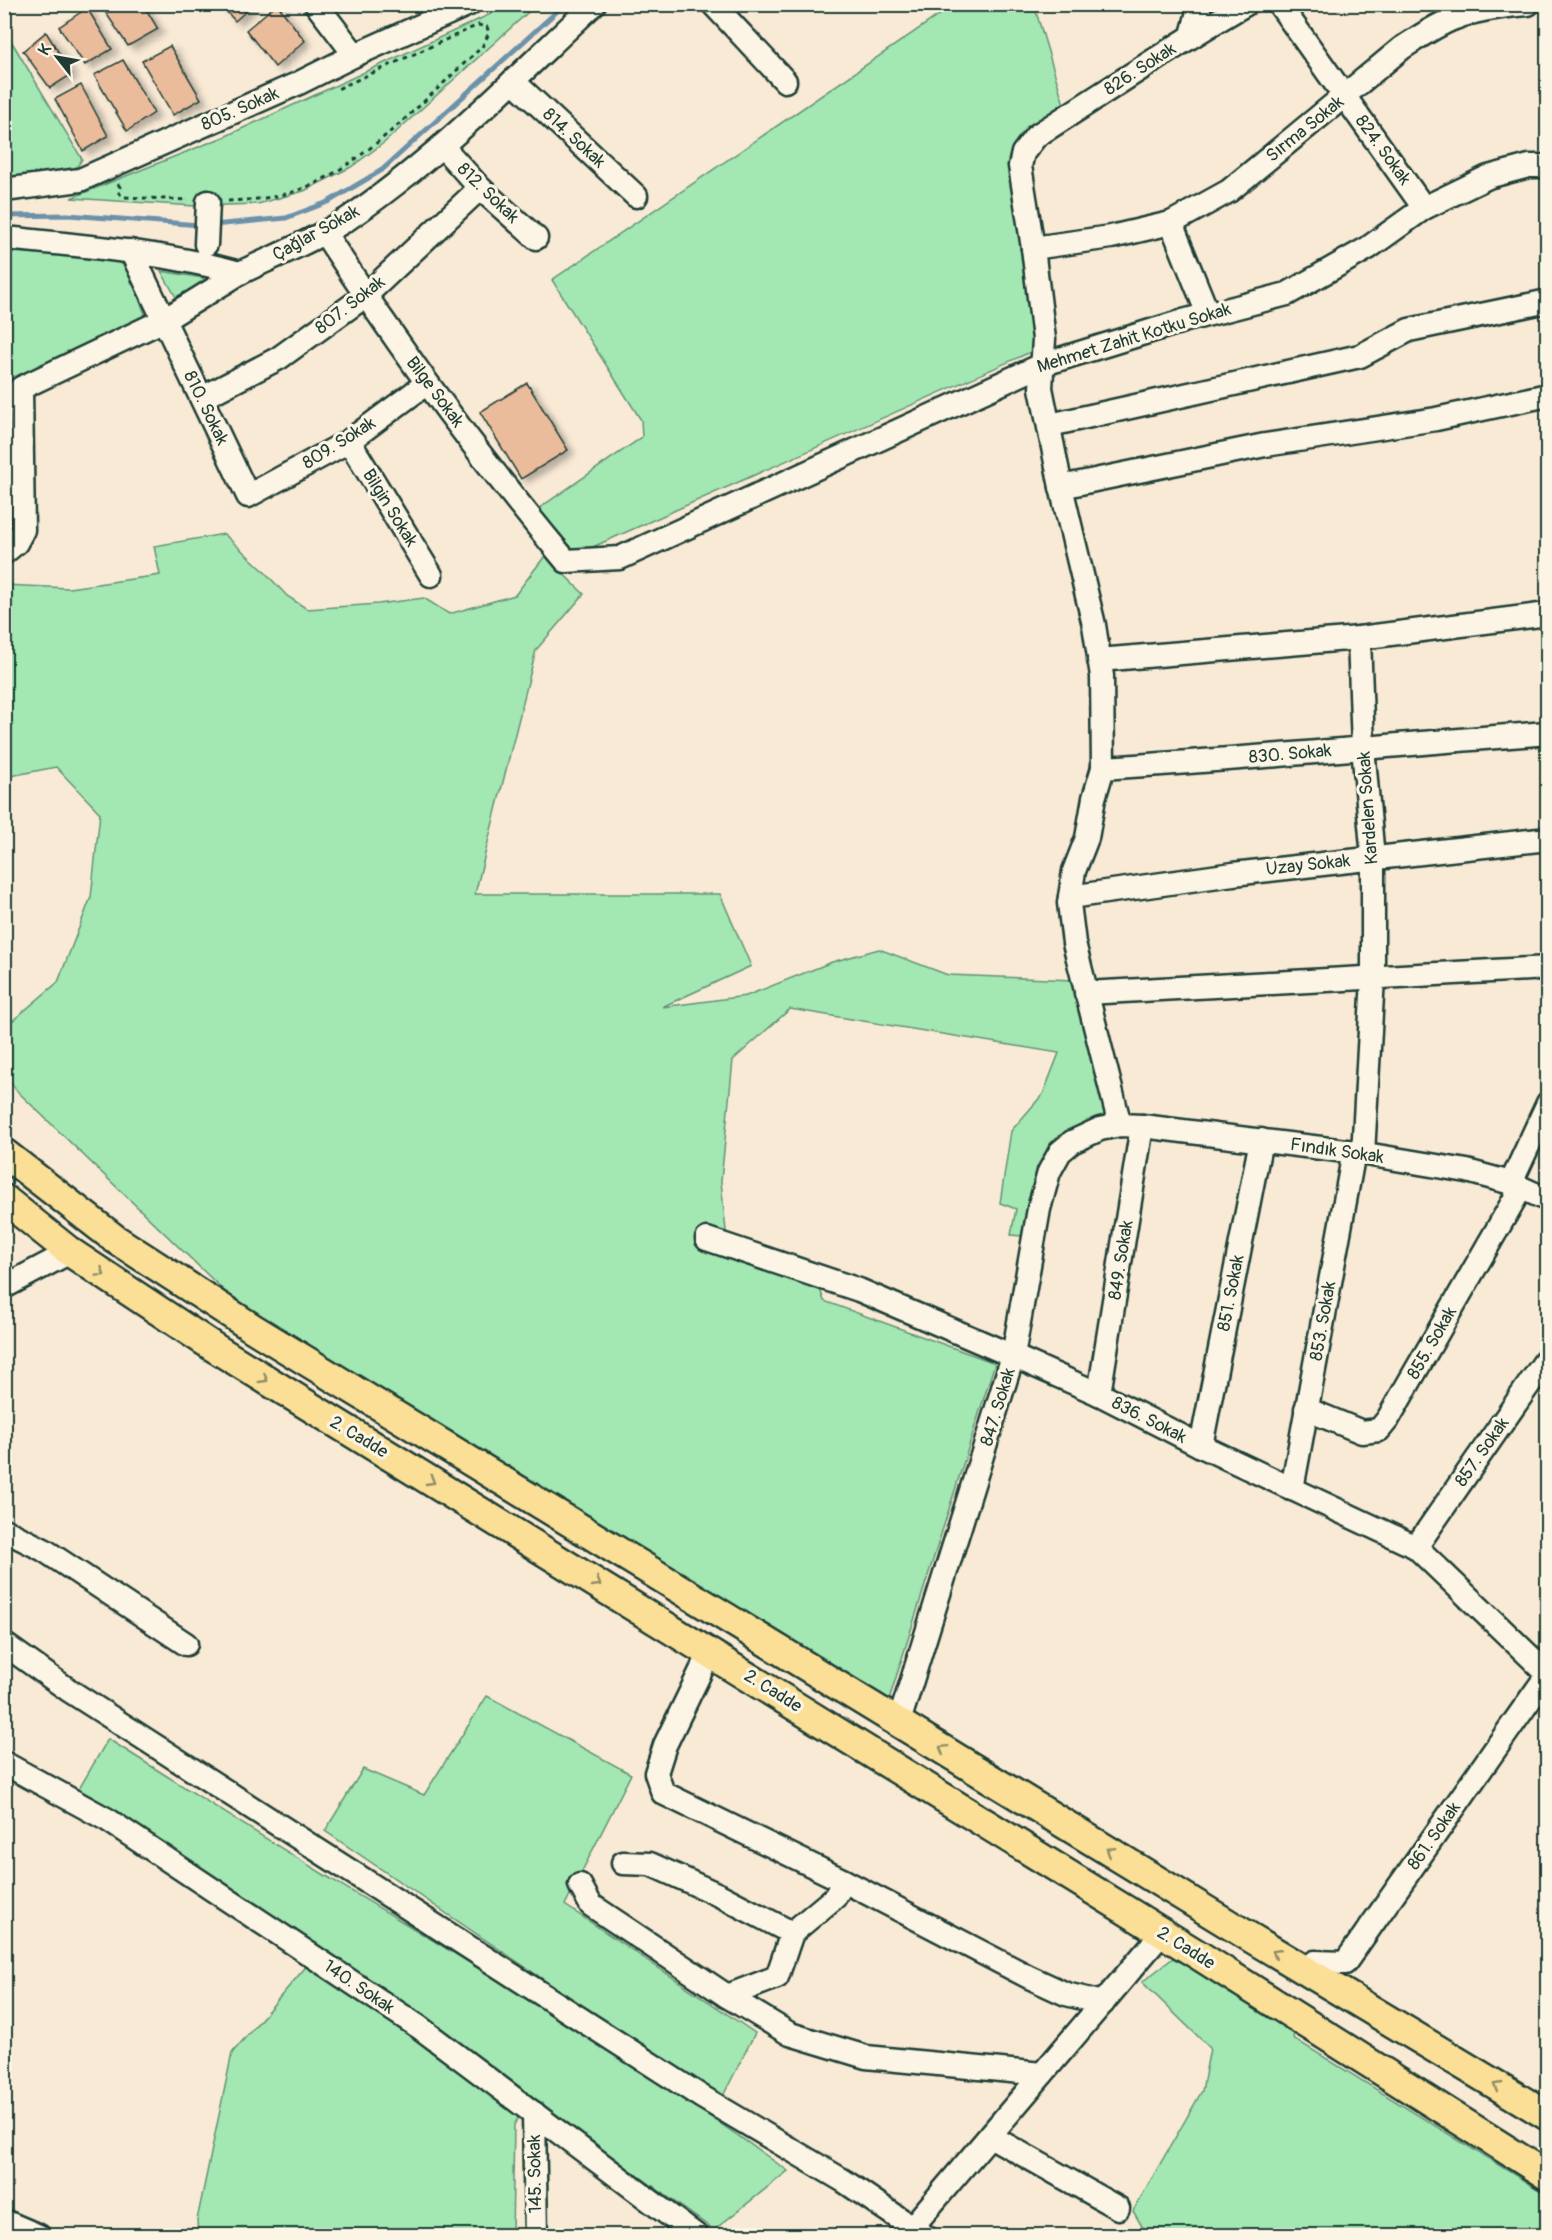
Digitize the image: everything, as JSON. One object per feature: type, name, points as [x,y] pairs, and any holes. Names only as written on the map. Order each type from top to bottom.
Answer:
[{"type":"main road","name":"2. Cadde","points":[[4,1153],[115,1239],[254,1329],[1548,2116]]},
{"type":"main road","name":"2. Cadde","points":[[4,1199],[70,1252],[214,1348],[710,1652],[1548,2176]]},
{"type":"street","points":[[316,4],[355,55]]},
{"type":"street","name":"805. Sokak","points":[[4,190],[80,180],[299,83],[469,4]]},
{"type":"street","name":"Çağlar Sokak","points":[[4,553],[16,543],[23,530],[21,388],[164,320],[240,273],[324,232],[366,205],[442,146],[594,4]]},
{"type":"street","points":[[713,4],[785,81]]},
{"type":"street","points":[[1192,35],[1200,4]]},
{"type":"street","name":"826. Sokak","points":[[1033,248],[1020,166],[1023,153],[1036,136],[1162,57],[1192,35],[1246,4]]},
{"type":"street","name":"824. Sokak","points":[[1279,4],[1424,208]]},
{"type":"street","name":"Sırma Sokak","points":[[1033,248],[1111,237],[1171,223],[1229,191],[1402,48],[1430,30],[1456,17],[1506,6],[1528,4]]},
{"type":"street","name":"814. Sokak","points":[[513,81],[636,196]]},
{"type":"street","name":"812. Sokak","points":[[442,146],[480,189],[536,238]]},
{"type":"street","name":"Mehmet Zahit Kotku Sokak","points":[[553,545],[566,561],[620,558],[1044,364],[1208,314],[1287,294],[1368,248],[1424,208],[1488,177],[1529,166],[1548,166]]},
{"type":"street","name":"807. Sokak","points":[[202,398],[279,358],[366,296],[480,189]]},
{"type":"street","points":[[207,244],[208,201]]},
{"type":"street","points":[[1171,223],[1208,314]]},
{"type":"street","name":"Bilge Sokak","points":[[324,232],[427,383],[553,545]]},
{"type":"street","points":[[4,238],[131,251],[205,263],[240,273]]},
{"type":"street","points":[[1033,248],[1044,339],[1041,388],[1061,487],[1094,625],[1102,676],[1103,768],[1094,798],[1087,838],[1074,871],[1070,897],[1074,942],[1086,993],[1131,1126]]},
{"type":"street","name":"810. Sokak","points":[[131,251],[248,496]]},
{"type":"street","points":[[1050,425],[1360,356],[1409,330],[1548,301]]},
{"type":"street","name":"809. Sokak","points":[[248,496],[349,441],[427,383]]},
{"type":"street","points":[[1061,487],[1265,445],[1436,419],[1548,395]]},
{"type":"street","name":"Bilgin Sokak","points":[[349,441],[431,575]]},
{"type":"street","points":[[1099,660],[1359,638],[1548,614]]},
{"type":"street","name":"Kardelen Sokak","points":[[1358,1153],[1373,978],[1373,858],[1363,747],[1359,638]]},
{"type":"street","name":"830. Sokak","points":[[1103,768],[1208,762],[1548,733]]},
{"type":"street","name":"Uzay Sokak","points":[[1070,897],[1233,874],[1548,838]]},
{"type":"street","points":[[1086,993],[1548,968]]},
{"type":"street","points":[[1516,1186],[1548,1103]]},
{"type":"street","name":"Fındık Sokak","points":[[1131,1126],[1261,1140],[1467,1171],[1516,1186],[1548,1200]]},
{"type":"street","name":"847. Sokak","points":[[899,1722],[1013,1356],[1039,1209],[1048,1172],[1060,1152],[1072,1142],[1100,1129],[1131,1126]]},
{"type":"street","name":"849. Sokak","points":[[1099,1394],[1131,1126]]},
{"type":"street","name":"851. Sokak","points":[[1201,1446],[1261,1140]]},
{"type":"street","name":"853. Sokak","points":[[1292,1489],[1358,1153]]},
{"type":"street","name":"855. Sokak","points":[[1306,1409],[1362,1432],[1379,1430],[1388,1419],[1516,1186]]},
{"type":"street","name":"836. Sokak","points":[[707,1239],[859,1290],[1013,1356],[1099,1394],[1201,1446],[1416,1547],[1548,1674]]},
{"type":"street","points":[[4,1287],[70,1252]]},
{"type":"street","name":"857. Sokak","points":[[1416,1547],[1548,1356]]},
{"type":"street","points":[[4,1530],[44,1550],[186,1644]]},
{"type":"street","points":[[4,1644],[70,1691],[692,2090],[844,2181],[919,2231],[990,2136],[1162,1933]]},
{"type":"street","points":[[710,1652],[665,1745],[656,1773],[663,1793],[844,1881],[1029,1977],[1066,1994],[1103,2002]]},
{"type":"street","name":"861. Sokak","points":[[1307,1971],[1315,1962],[1345,1963],[1548,1674]]},
{"type":"street","name":"140. Sokak","points":[[4,1763],[108,1820],[419,2027],[698,2235]]},
{"type":"street","points":[[623,1863],[650,1864],[719,1895],[792,1933]]},
{"type":"street","points":[[727,1996],[777,1977],[792,1933],[835,1897],[844,1881]]},
{"type":"street","points":[[580,1885],[591,1905],[727,1996],[790,2034],[866,2056],[1042,2074]]},
{"type":"street","name":"145. Sokak","points":[[534,2113],[536,2235]]},
{"type":"street","points":[[990,2136],[1118,2208]]},
{"type":"street","points":[[4,2221],[39,2235]]},
{"type":"path","points":[[128,183],[120,187],[118,192],[123,196],[208,201],[260,200],[304,188],[350,163],[393,128],[482,46],[489,33],[487,27],[478,25],[328,93]]},
{"type":"green space","points":[[510,5],[536,5],[385,142],[351,167],[304,191],[258,204],[195,206],[71,198],[226,136]]},
{"type":"green space","points":[[957,5],[1034,5],[1066,111],[1015,156],[1035,350],[577,554],[538,509],[642,437],[641,420],[552,280],[942,13]]},
{"type":"green space","points":[[4,29],[82,159],[76,167],[59,178],[5,184]]},
{"type":"green space","points":[[5,252],[114,257],[128,270],[147,319],[24,379],[5,382]]},
{"type":"green space","points":[[161,271],[203,278],[205,282],[176,297]]},
{"type":"green space","points":[[224,534],[287,596],[307,609],[424,598],[449,614],[515,595],[545,556],[584,594],[536,650],[475,894],[720,894],[751,966],[662,1007],[746,996],[832,962],[879,949],[948,975],[1075,980],[1110,1112],[1040,1176],[1021,1236],[1011,1235],[1016,1209],[1000,1203],[1011,1131],[1043,1094],[1059,1053],[790,1009],[733,1060],[721,1181],[728,1251],[820,1289],[824,1301],[995,1363],[887,1706],[244,1310],[16,1090],[5,1074],[4,1028],[58,982],[91,897],[100,813],[56,767],[5,777],[5,585],[69,588],[160,575],[154,546]]},
{"type":"green space","points":[[487,1696],[631,1774],[565,1905],[755,2033],[721,2100],[325,1831],[363,1769],[424,1795]]},
{"type":"green space","points":[[108,1739],[617,2055],[788,2171],[714,2230],[530,2098],[79,1789]]},
{"type":"green space","points":[[1181,1952],[1294,2034],[1293,2038],[1547,2195],[1547,2235],[1147,2235],[1133,2211],[1202,2091],[1210,2048],[1142,1982]]},
{"type":"green space","points":[[310,1962],[520,2114],[514,2125],[512,2235],[198,2236],[197,2220],[232,2053]]},
{"type":"building","points":[[100,4],[143,4],[158,29],[128,46]]},
{"type":"building","points":[[220,4],[254,4],[235,21]]},
{"type":"building","points":[[277,4],[305,41],[275,67],[246,30]]},
{"type":"building","points":[[87,8],[112,49],[85,65],[59,27]]},
{"type":"building","points":[[46,32],[72,74],[50,88],[23,51]]},
{"type":"building","points":[[170,46],[201,99],[173,115],[142,61]]},
{"type":"building","points":[[123,60],[154,113],[127,131],[94,75]]},
{"type":"building","points":[[81,85],[108,136],[83,151],[55,99]]},
{"type":"building","points":[[527,383],[568,450],[521,479],[480,412]]},
{"type":"waterway","points":[[213,225],[286,218],[328,202],[382,170],[565,4]]},
{"type":"waterway","points":[[4,216],[68,215],[200,225]]}]
